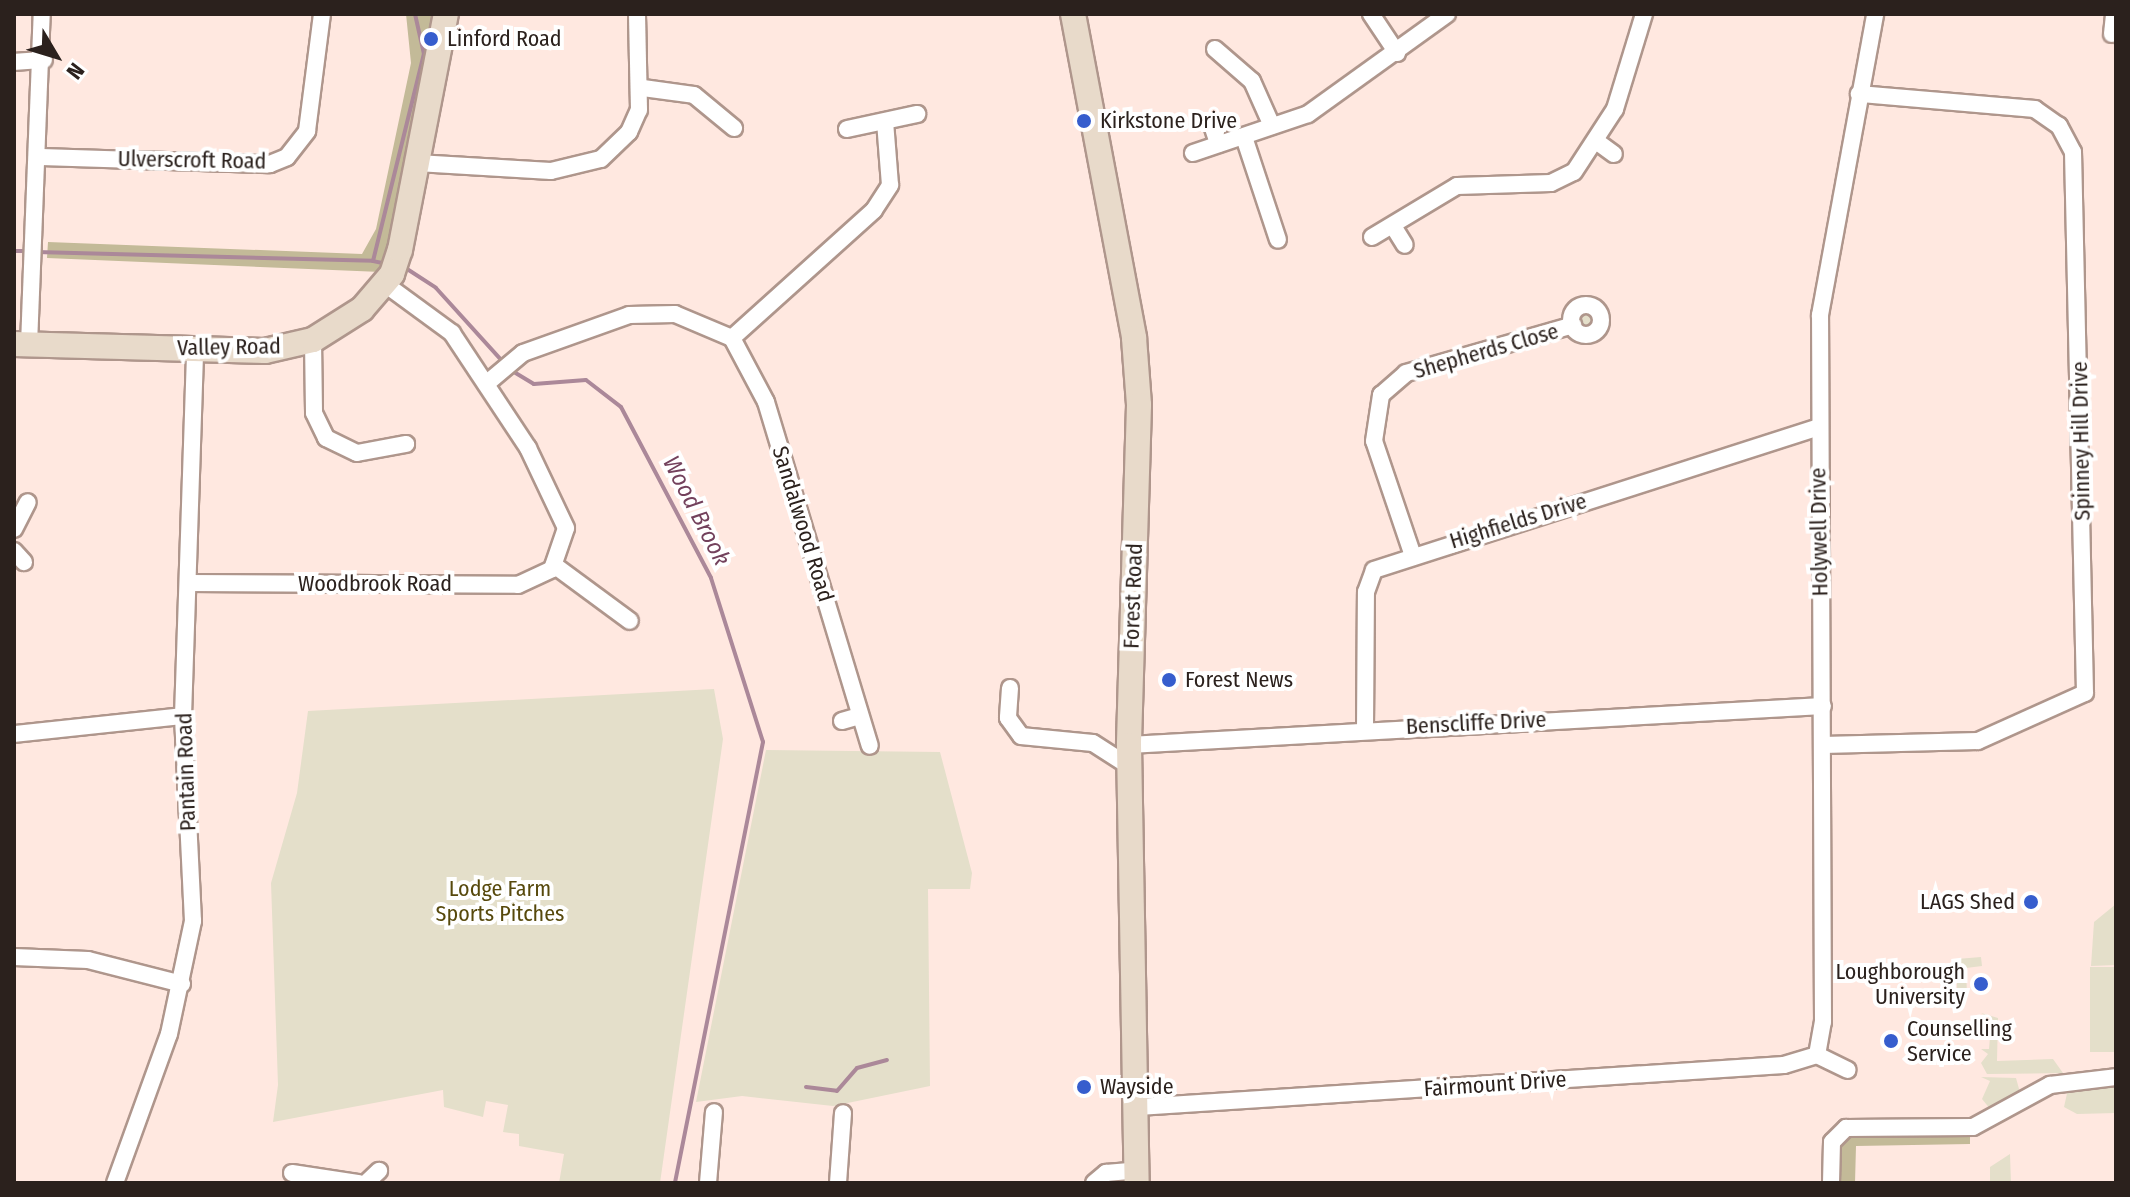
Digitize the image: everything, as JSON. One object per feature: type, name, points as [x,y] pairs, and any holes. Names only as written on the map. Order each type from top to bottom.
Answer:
[{"type":"street","points":[[22,345],[35,248],[41,157],[42,14]]},
{"type":"street","name":"Ulverscroft Road","points":[[41,157],[270,164],[287,157],[307,131],[322,14]]},
{"type":"street","name":"Valley Road","points":[[22,345],[265,351],[313,340],[362,309],[388,279],[400,250],[446,14]]},
{"type":"street","points":[[417,163],[580,167],[623,139],[643,88],[637,14]]},
{"type":"street","name":"Forest Road","points":[[1073,14],[1137,379],[1129,756],[1138,1176]]},
{"type":"street","points":[[1371,14],[1397,53]]},
{"type":"street","points":[[1193,153],[1308,114],[1397,53],[1447,14]]},
{"type":"street","points":[[1372,237],[1457,186],[1564,179],[1596,141],[1615,109],[1644,14]]},
{"type":"street","name":"Holywell Drive","points":[[1817,1055],[1823,706],[1816,428],[1822,292],[1875,14]]},
{"type":"street","points":[[2112,34],[2114,14]]},
{"type":"street","points":[[1215,49],[1252,81],[1272,126]]},
{"type":"street","points":[[14,62],[44,60]]},
{"type":"street","points":[[643,88],[694,95],[735,120]]},
{"type":"street","name":"Spinney Hill Drive","points":[[1823,745],[1978,741],[2085,693],[2073,152],[2059,126],[2035,109],[1859,94]]},
{"type":"street","points":[[847,129],[917,114]]},
{"type":"street","points":[[492,379],[511,361],[629,315],[693,318],[732,338],[874,210],[890,185],[885,122]]},
{"type":"street","points":[[1212,125],[1218,144]]},
{"type":"street","points":[[1244,137],[1263,208],[1278,240]]},
{"type":"street","points":[[1596,141],[1614,154]]},
{"type":"street","points":[[1393,226],[1405,245]]},
{"type":"street","points":[[388,279],[452,333],[492,379],[561,510],[566,528],[554,565],[634,623]]},
{"type":"street","name":"Shepherds Close","points":[[1412,553],[1374,441],[1381,395],[1406,373],[1573,325]]},
{"type":"street","name":"Sandalwood Road","points":[[732,338],[766,402],[870,746]]},
{"type":"street","points":[[313,340],[314,413],[326,438],[357,453],[406,444]]},
{"type":"street","name":"Pantain Road","points":[[115,1183],[182,984],[193,921],[183,716],[195,348]]},
{"type":"street","name":"Highfields Drive","points":[[1365,729],[1369,580],[1374,570],[1412,553],[1816,428]]},
{"type":"street","points":[[14,529],[28,502]]},
{"type":"street","name":"Woodbrook Road","points":[[189,583],[518,585],[554,565]]},
{"type":"street","points":[[1010,688],[1008,718],[1021,736],[1093,743],[1129,756]]},
{"type":"street","name":"Benscliffe Drive","points":[[1129,756],[1365,729],[1823,706]]},
{"type":"street","points":[[14,734],[183,716]]},
{"type":"street","points":[[842,721],[860,716]]},
{"type":"street","points":[[14,957],[88,960],[182,984]]},
{"type":"street","points":[[1817,1055],[1848,1070]]},
{"type":"street","name":"Fairmount Drive","points":[[1138,1107],[1784,1065],[1817,1055]]},
{"type":"street","points":[[1831,1183],[1832,1142],[1846,1128],[1973,1127],[2067,1079],[2116,1077]]},
{"type":"street","points":[[708,1183],[718,1124]]},
{"type":"street","points":[[838,1183],[847,1124]]},
{"type":"street","points":[[366,1183],[379,1171]]},
{"type":"street","points":[[292,1173],[353,1181]]},
{"type":"street","points":[[1094,1183],[1106,1173],[1138,1176]]},
{"type":"green space","points":[[1586,305],[1597,309],[1601,320],[1597,331],[1586,335],[1575,331],[1571,320],[1575,309]]},
{"type":"green space","name":"Lodge Farm Sports Pitches","points":[[714,689],[723,739],[660,1183],[559,1183],[564,1154],[519,1146],[519,1134],[503,1132],[508,1105],[486,1101],[483,1117],[444,1107],[443,1090],[273,1122],[278,1085],[271,883],[297,793],[308,711]]},
{"type":"green space","points":[[766,750],[940,752],[972,873],[970,889],[928,889],[930,1086],[833,1106],[742,1096],[696,1102]]},
{"type":"green space","points":[[2116,904],[2116,965],[2091,966],[2094,922]]},
{"type":"green space","points":[[1981,957],[1982,966],[1966,968],[1967,995],[1957,995],[1957,959]]},
{"type":"green space","points":[[2090,967],[2116,967],[2116,1052],[2090,1052]]},
{"type":"green space","points":[[1981,1013],[1998,1018],[1997,1061],[2053,1059],[2063,1073],[1987,1074],[1981,1063],[1988,1054],[1981,1049],[1989,1049],[1990,1037],[1982,1031],[1991,1031],[1992,1020]]},
{"type":"green space","points":[[1981,1077],[2016,1078],[2021,1096],[1991,1110],[1982,1099],[1990,1081]]},
{"type":"green space","points":[[2116,1087],[2116,1113],[2077,1114],[2064,1107],[2068,1089]]},
{"type":"green space","points":[[2010,1154],[2011,1183],[1990,1183],[1990,1167]]},
{"type":"shaded area","points":[[406,14],[437,14],[381,272],[47,258],[48,242],[362,254],[376,229],[411,63]]},
{"type":"shaded area","points":[[1970,1130],[1970,1144],[1856,1146],[1855,1183],[1835,1183],[1836,1144],[1846,1132]]},
{"type":"waterway","name":"Wood Brook","points":[[387,264],[373,261],[424,54],[415,14]]},
{"type":"waterway","points":[[14,251],[28,251]]},
{"type":"waterway","points":[[36,252],[373,261]]},
{"type":"waterway","name":"Wood Brook","points":[[404,267],[436,288],[503,362]]},
{"type":"waterway","name":"Wood Brook","points":[[509,369],[534,384],[586,380],[621,407],[711,578],[763,742],[675,1183]]},
{"type":"waterway","points":[[806,1087],[837,1091],[857,1068],[887,1060]]},
{"type":"place","name":"Linford Road","points":[[431,39]]},
{"type":"place","name":"Kirkstone Drive","points":[[1084,121]]},
{"type":"place","name":"Forest News","points":[[1169,680]]},
{"type":"place","name":"LAGS Shed","points":[[2031,902]]},
{"type":"place","name":"Loughborough University","points":[[1981,984]]},
{"type":"place","name":"Counselling Service","points":[[1891,1041]]},
{"type":"place","name":"Wayside","points":[[1084,1087]]}]
